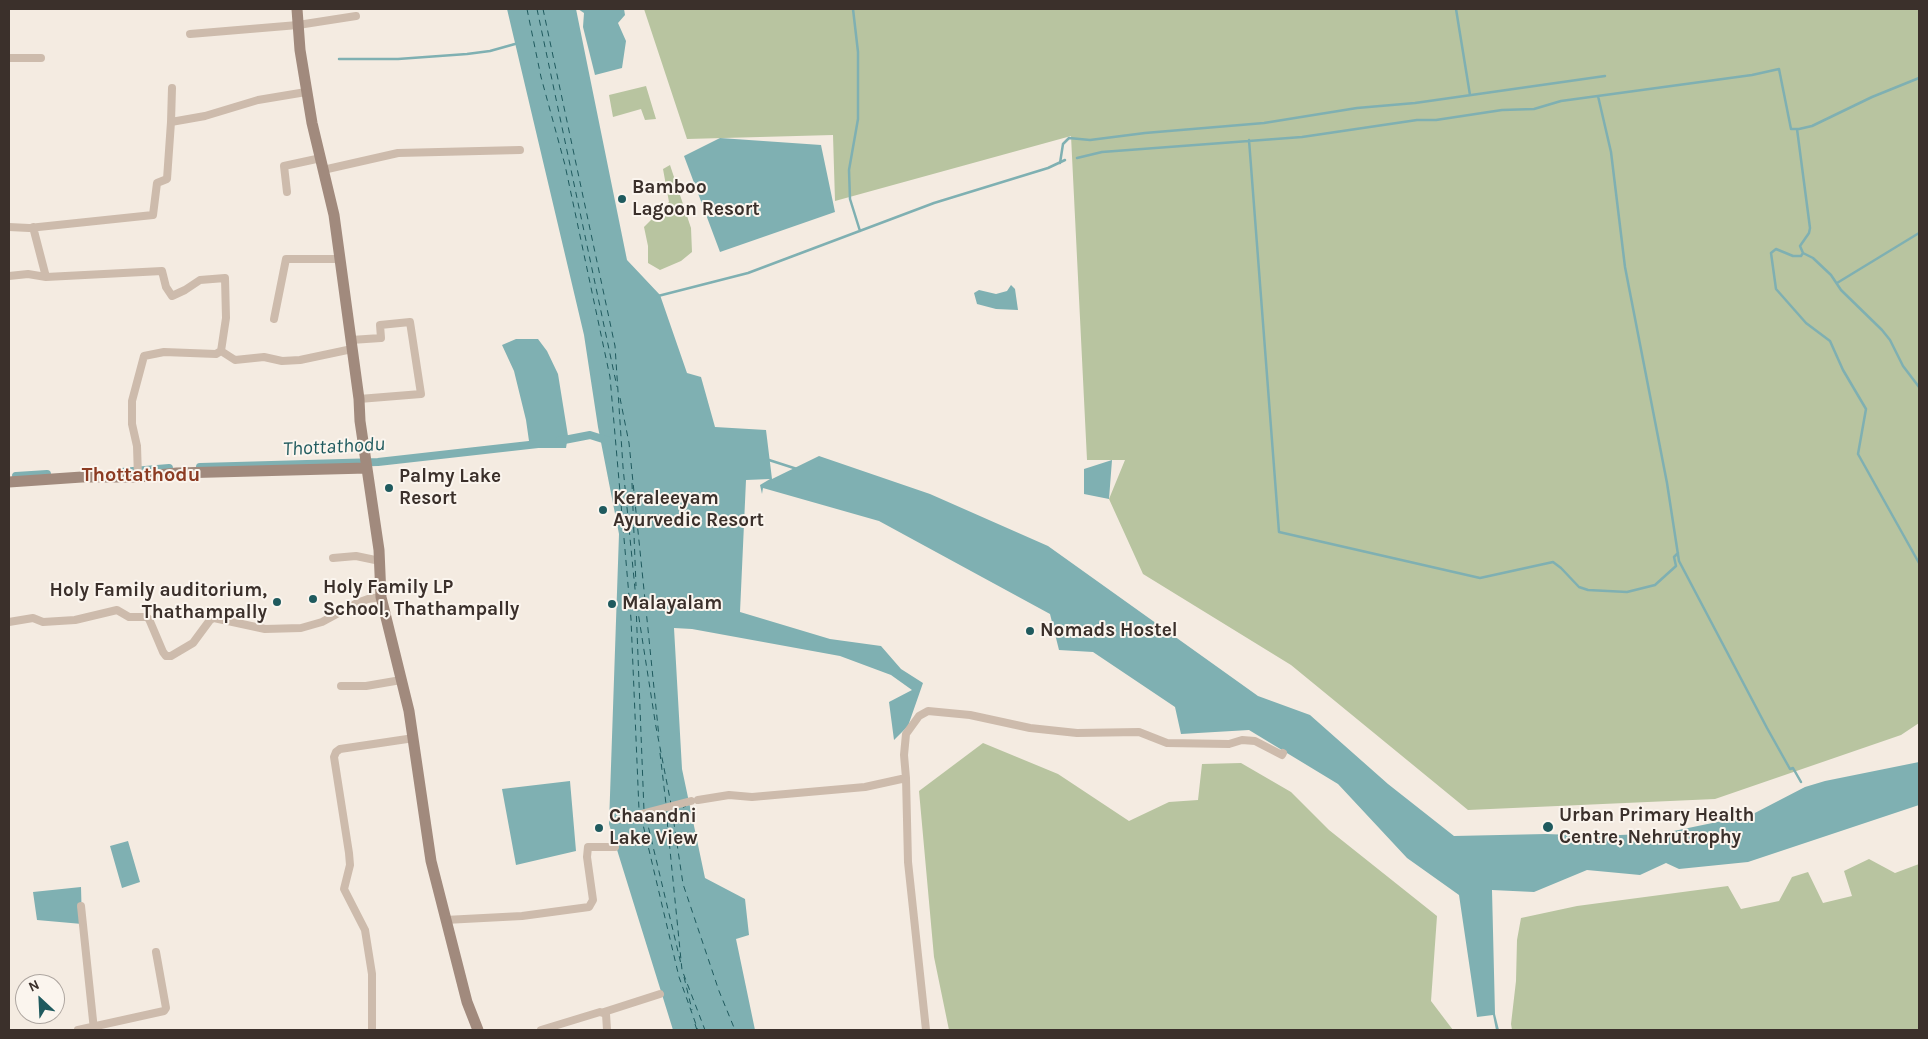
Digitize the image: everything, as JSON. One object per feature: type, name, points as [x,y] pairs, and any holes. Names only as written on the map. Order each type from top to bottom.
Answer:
[{"type":"main road","points":[[297,9],[306,92],[334,215],[380,561],[381,597],[414,738],[432,862],[468,1002],[478,1030]]},
{"type":"main road","points":[[9,482],[138,473],[178,473],[367,464]]},
{"type":"street","points":[[190,34],[298,24],[356,16]]},
{"type":"street","points":[[9,58],[41,58]]},
{"type":"street","points":[[9,227],[33,227],[153,215],[157,183],[167,179],[172,88]]},
{"type":"street","points":[[171,122],[205,116],[258,100],[306,92]]},
{"type":"street","points":[[323,170],[398,153],[520,150]]},
{"type":"street","points":[[287,192],[284,166],[321,158]]},
{"type":"street","points":[[33,227],[46,276]]},
{"type":"street","points":[[274,319],[286,259],[340,258]]},
{"type":"street","points":[[9,276],[162,271],[166,287],[172,296],[200,280],[225,278],[226,318],[221,351]]},
{"type":"street","points":[[221,351],[235,360],[264,357],[282,361],[300,360],[352,344],[381,338],[380,325],[410,322],[422,394],[359,399]]},
{"type":"street","points":[[138,473],[137,446],[132,424],[132,401],[144,356],[164,352],[216,354],[221,351]]},
{"type":"street","points":[[333,558],[356,556],[380,561]]},
{"type":"street","points":[[9,622],[34,618],[43,622],[75,620],[117,610],[129,617],[146,617],[149,619],[163,652],[166,656],[171,656],[193,643],[210,620],[214,618],[264,629],[302,628],[322,622],[357,603],[381,597]]},
{"type":"street","points":[[341,686],[366,686],[401,680]]},
{"type":"street","points":[[926,1030],[908,862],[904,755],[906,734],[918,716],[928,711],[970,714],[1030,728],[1077,733],[1139,732],[1167,743],[1230,744],[1242,740],[1255,742],[1282,755],[1283,753]]},
{"type":"street","points":[[372,1030],[372,974],[365,930],[344,889],[350,865],[334,757],[340,749],[414,738]]},
{"type":"street","points":[[622,819],[694,800],[729,795],[752,797],[865,787],[906,778]]},
{"type":"street","points":[[446,920],[522,916],[588,907],[593,900],[587,857],[588,847],[615,847]]},
{"type":"street","points":[[81,906],[94,1028]]},
{"type":"street","points":[[78,1030],[164,1011],[166,1008],[156,952]]},
{"type":"street","points":[[541,1030],[660,994]]},
{"type":"street","points":[[604,1012],[606,1014],[607,1030]]},
{"type":"green space","points":[[644,9],[1919,9],[1919,723],[1901,735],[1715,799],[1468,810],[1291,665],[1143,574],[1109,499],[1125,460],[1087,460],[1071,136],[835,201],[833,135],[687,139]]},
{"type":"green space","points":[[646,86],[656,119],[645,120],[641,109],[613,117],[609,95]]},
{"type":"green space","points":[[670,165],[691,228],[692,252],[681,261],[660,270],[648,263],[648,246],[644,227],[669,202],[663,169]]},
{"type":"green space","points":[[983,743],[1058,774],[1129,821],[1169,802],[1198,800],[1202,764],[1241,763],[1291,792],[1329,830],[1437,916],[1431,1001],[1453,1030],[949,1030],[934,957],[919,791]]},
{"type":"green space","points":[[1869,859],[1895,873],[1919,864],[1919,1030],[1512,1030],[1517,940],[1521,918],[1577,906],[1728,886],[1741,909],[1779,901],[1792,877],[1808,872],[1823,903],[1852,896],[1844,871]]},
{"type":"water","points":[[507,9],[576,9],[627,260],[660,295],[687,373],[701,377],[715,427],[766,430],[772,479],[819,456],[930,494],[1048,546],[1258,696],[1310,715],[1388,784],[1454,836],[1546,834],[1598,836],[1664,833],[1751,815],[1805,787],[1825,781],[1919,762],[1919,805],[1748,862],[1679,869],[1666,863],[1640,875],[1587,870],[1534,892],[1492,890],[1495,1014],[1499,1030],[1496,1030],[1493,1015],[1477,1017],[1459,895],[1407,858],[1338,784],[1249,730],[1181,734],[1175,707],[1093,652],[1059,650],[1050,614],[879,521],[763,488],[762,494],[760,485],[770,479],[746,480],[740,612],[830,639],[881,646],[901,669],[923,683],[908,726],[894,740],[889,702],[912,690],[891,675],[840,656],[692,629],[674,628],[682,769],[705,878],[745,899],[749,935],[736,939],[755,1030],[673,1030],[609,824],[619,534],[598,427],[584,335]]},
{"type":"water","points":[[578,9],[624,9],[625,15],[618,23],[626,41],[622,68],[595,75],[583,27],[584,13]]},
{"type":"water","points":[[720,138],[821,145],[835,212],[720,252],[684,156]]},
{"type":"water","points":[[1011,285],[1015,289],[1018,310],[996,309],[977,304],[974,293],[979,290],[996,294],[1007,291]]},
{"type":"water","points":[[516,339],[538,339],[547,351],[558,374],[568,436],[566,448],[530,448],[526,420],[514,371],[502,345]]},
{"type":"water","points":[[1112,460],[1109,499],[1084,494],[1084,469]]},
{"type":"water","points":[[570,781],[576,851],[516,865],[502,789]]},
{"type":"water","points":[[128,841],[140,882],[122,888],[110,846]]},
{"type":"water","points":[[81,887],[82,924],[37,920],[33,892]]},
{"type":"waterway","points":[[853,9],[858,52],[858,119],[849,170],[850,199],[860,231]]},
{"type":"waterway","points":[[1456,9],[1470,95]]},
{"type":"waterway","points":[[339,59],[398,59],[467,54],[490,51],[515,44]]},
{"type":"waterway","points":[[1077,158],[1102,152],[1302,137],[1417,120],[1436,120],[1502,110],[1534,109],[1561,101],[1752,75],[1779,69],[1791,129],[1799,129],[1812,126],[1872,97],[1919,78]]},
{"type":"waterway","points":[[1060,163],[1063,144],[1069,138],[1090,140],[1145,133],[1264,123],[1357,108],[1415,103],[1605,76]]},
{"type":"waterway","points":[[1598,96],[1611,152],[1625,267],[1667,483],[1679,561],[1767,728],[1790,769],[1793,768],[1801,782]]},
{"type":"waterway","points":[[1797,129],[1810,228],[1809,233],[1800,246],[1803,253],[1813,258],[1831,275],[1841,290],[1882,330],[1890,340],[1903,366],[1919,387]]},
{"type":"waterway","points":[[1249,140],[1279,532],[1480,578],[1553,562],[1579,587],[1588,590],[1627,592],[1655,585],[1676,566],[1674,557],[1678,553]]},
{"type":"waterway","points":[[658,296],[748,273],[934,203],[1048,168],[1065,160]]},
{"type":"waterway","points":[[1837,283],[1919,233]]},
{"type":"waterway","points":[[1803,253],[1801,256],[1793,256],[1776,249],[1771,253],[1776,289],[1806,323],[1830,341],[1843,370],[1866,409],[1858,454],[1919,563]]},
{"type":"waterway","name":"Thottathodu","points":[[559,441],[590,435],[609,441]]},
{"type":"waterway","name":"Thottathodu","points":[[200,467],[378,462],[538,444]]},
{"type":"waterway","points":[[769,460],[797,469]]},
{"type":"waterway","name":"Thottathodu","points":[[121,472],[169,468]]},
{"type":"waterway","name":"Thottathodu","points":[[16,476],[47,474]]},
{"type":"ferry route","points":[[527,9],[541,77],[565,165],[610,377],[631,619],[639,810]]},
{"type":"ferry route","points":[[537,9],[617,387]]},
{"type":"ferry route","points":[[543,9],[615,346],[623,467],[636,599],[656,727],[671,804]]},
{"type":"ferry route","points":[[620,398],[629,443],[659,737]]},
{"type":"ferry route","points":[[632,483],[636,586]]},
{"type":"ferry route","points":[[636,605],[644,811]]},
{"type":"ferry route","points":[[660,753],[666,804]]},
{"type":"ferry route","points":[[673,812],[686,806]]},
{"type":"ferry route","points":[[666,810],[682,970],[705,1030]]},
{"type":"ferry route","points":[[672,810],[683,884],[719,991],[735,1030]]},
{"type":"ferry route","points":[[641,816],[679,977],[698,1030]]},
{"type":"ferry route","points":[[646,817],[681,964]]},
{"type":"ferry route","points":[[684,977],[692,1010]]},
{"type":"ferry route","points":[[695,1024],[697,1030]]},
{"type":"place","name":"Bamboo Lagoon Resort","points":[[622,199]]},
{"type":"place","name":"Palmy Lake Resort","points":[[389,488]]},
{"type":"place","name":"Keraleeyam Ayurvedic Resort","points":[[603,510]]},
{"type":"place","name":"Holy Family LP School, Thathampally","points":[[313,599]]},
{"type":"place","name":"Holy Family auditorium, Thathampally","points":[[277,602]]},
{"type":"place","name":"Malayalam","points":[[612,604]]},
{"type":"place","name":"Nomads Hostel","points":[[1030,631]]},
{"type":"place","name":"Urban Primary Health Centre, Nehrutrophy","points":[[1548,827]]},
{"type":"place","name":"Chaandni Lake View","points":[[599,828]]},
{"type":"district","name":"Thottathodu","points":[[141,475]]}]
